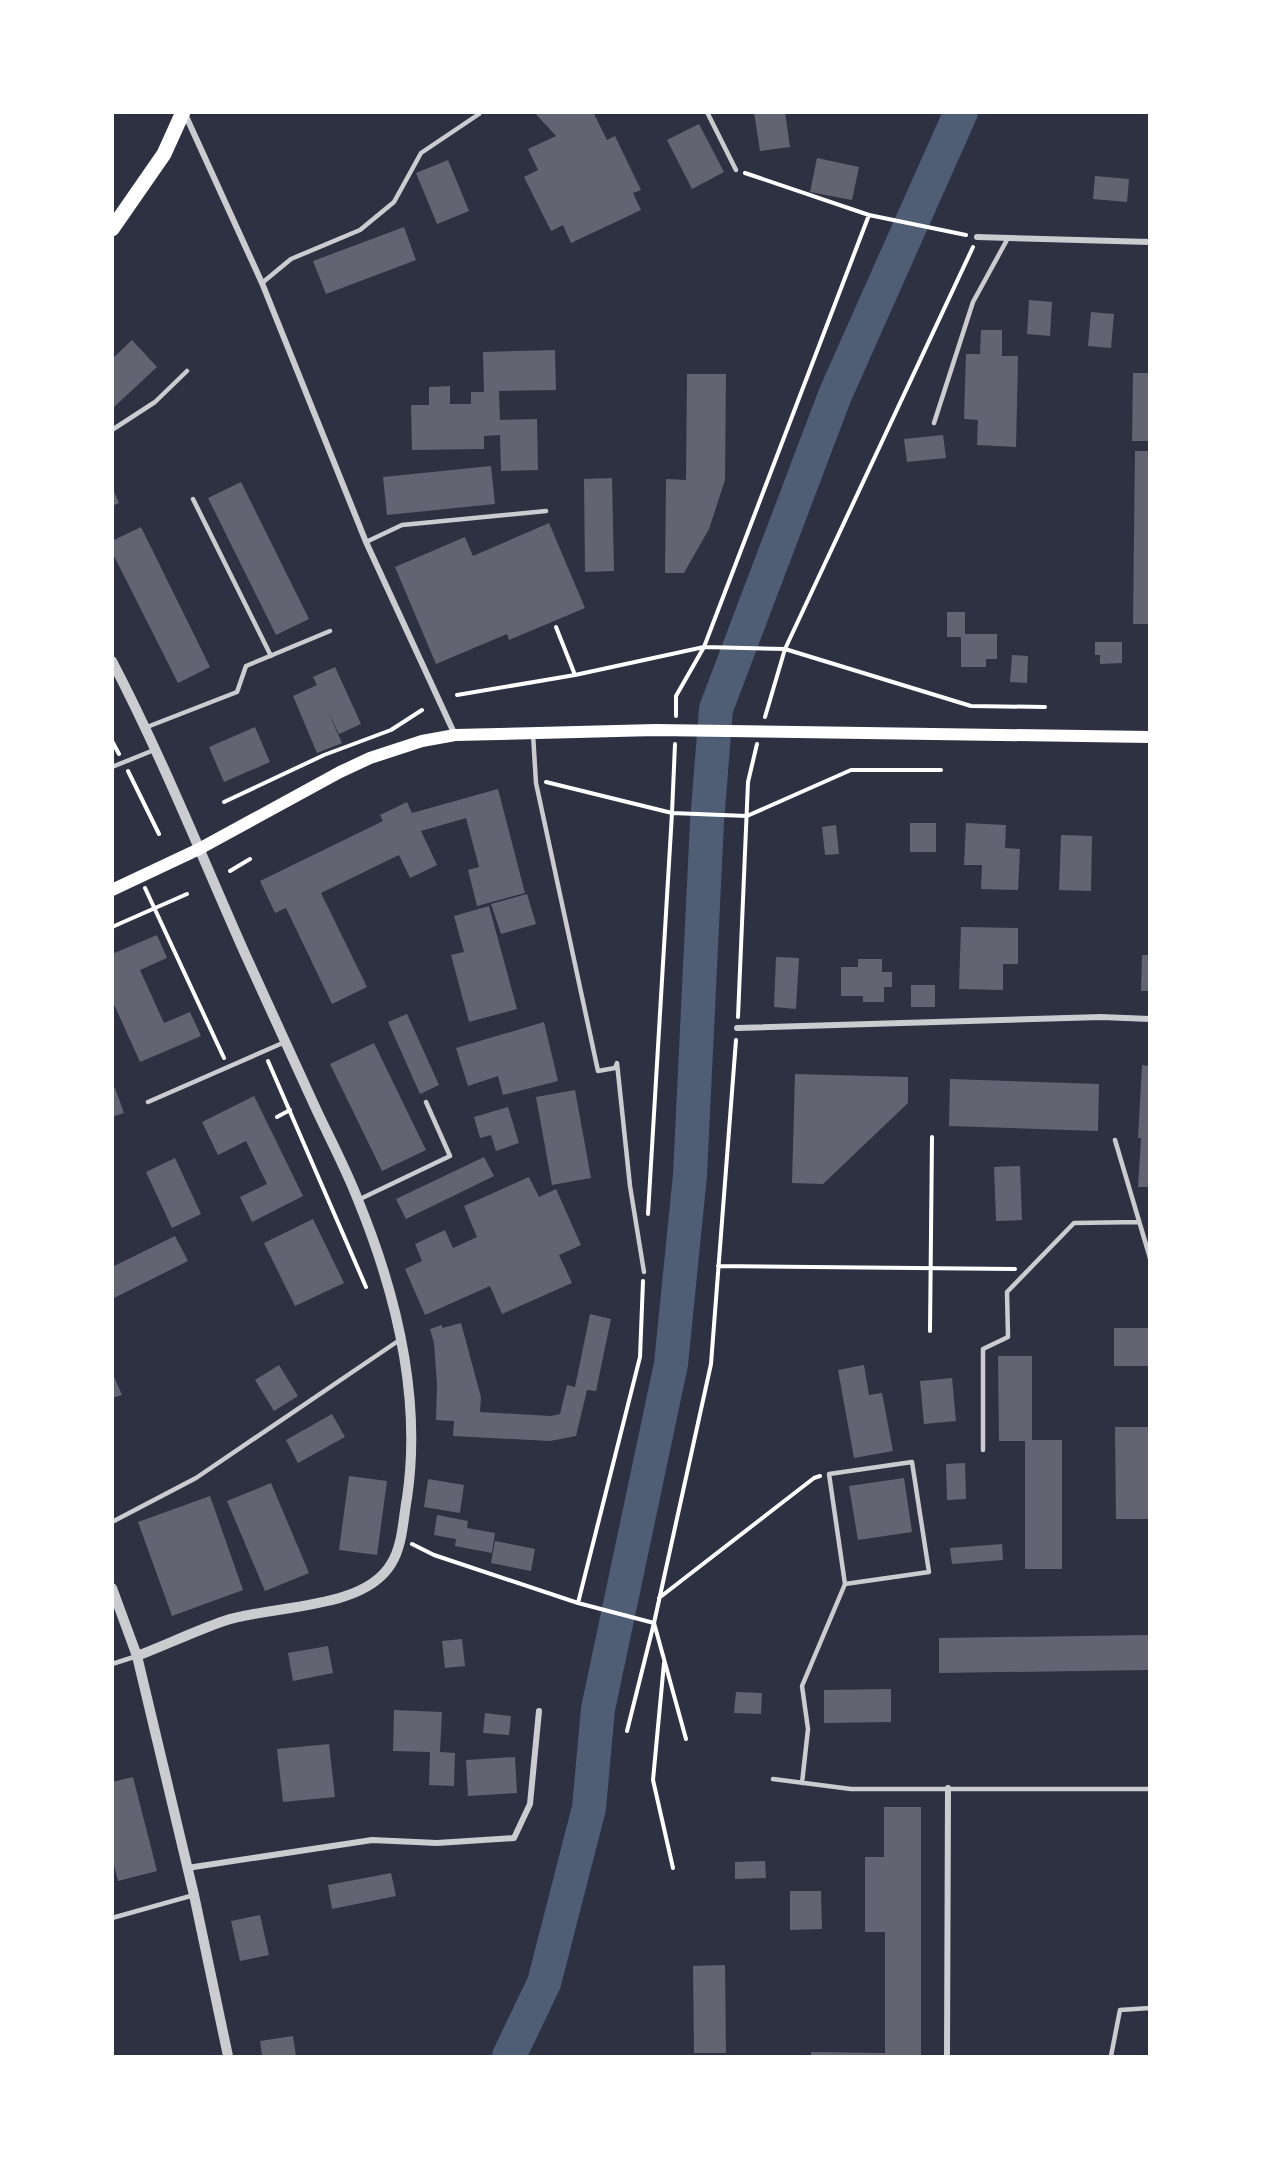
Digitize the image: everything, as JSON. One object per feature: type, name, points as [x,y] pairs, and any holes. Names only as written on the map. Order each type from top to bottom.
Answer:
[{"type":"main road","points":[[112,229],[164,154],[184,112]]},
{"type":"main road","points":[[112,890],[199,849],[370,758],[422,741],[455,735],[656,730],[1149,737]]},
{"type":"street","points":[[184,112],[262,284],[366,542],[455,735]]},
{"type":"street","points":[[977,237],[1149,242]]},
{"type":"street","points":[[112,661],[147,727],[285,1042],[358,1200],[391,1292],[402,1339],[410,1418],[411,1469],[400,1539],[391,1564],[374,1583],[358,1591],[303,1607],[226,1620],[137,1656]]},
{"type":"street","points":[[737,1028],[1101,1017],[1149,1018]]},
{"type":"street","points":[[112,1588],[137,1656],[194,1895],[228,2056]]},
{"type":"street","points":[[187,1868],[372,1840],[437,1843],[514,1838],[530,1804],[539,1711]]},
{"type":"street","points":[[947,2056],[948,1788]]},
{"type":"lane","points":[[707,112],[736,170]]},
{"type":"lane","points":[[262,284],[291,259],[360,230],[394,201],[421,153],[479,114]]},
{"type":"lane","points":[[934,423],[974,302],[1008,238]]},
{"type":"lane","points":[[112,430],[155,402],[187,371]]},
{"type":"lane","points":[[193,499],[271,656]]},
{"type":"lane","points":[[366,542],[402,525],[546,511]]},
{"type":"lane","points":[[147,727],[237,692],[246,666],[330,631]]},
{"type":"lane","points":[[533,734],[536,783],[598,1071],[615,1068],[617,1063],[630,1186],[644,1272]]},
{"type":"lane","points":[[112,767],[157,749]]},
{"type":"lane","points":[[148,1102],[285,1042]]},
{"type":"lane","points":[[358,1200],[450,1156],[426,1102]]},
{"type":"lane","points":[[1115,1140],[1149,1258]]},
{"type":"lane","points":[[983,1450],[983,1349],[1008,1336],[1007,1292],[1074,1223],[1139,1222]]},
{"type":"lane","points":[[112,1522],[196,1478],[402,1339]]},
{"type":"lane","points":[[801,1783],[808,1729],[802,1686],[845,1584],[829,1474],[912,1462],[929,1572],[845,1584]]},
{"type":"lane","points":[[112,1664],[137,1656]]},
{"type":"lane","points":[[773,1779],[851,1789],[1149,1789]]},
{"type":"lane","points":[[112,1918],[194,1895]]},
{"type":"lane","points":[[1111,2056],[1120,2010],[1149,2008]]},
{"type":"path","points":[[736,170],[869,214],[977,237],[785,649],[762,727]]},
{"type":"path","points":[[676,696],[704,647],[869,214]]},
{"type":"path","points":[[556,627],[575,675]]},
{"type":"path","points":[[457,695],[575,675],[704,647],[785,649],[970,706],[1045,707]]},
{"type":"path","points":[[224,802],[324,755],[391,730],[422,711]]},
{"type":"path","points":[[627,1731],[660,1598],[711,1364],[737,1028],[748,782],[759,738]]},
{"type":"path","points":[[112,741],[159,834]]},
{"type":"path","points":[[647,1224],[675,760]]},
{"type":"path","points":[[546,782],[672,813],[747,816],[851,770],[941,770]]},
{"type":"path","points":[[230,871],[250,859]]},
{"type":"path","points":[[140,877],[228,1067]]},
{"type":"path","points":[[112,927],[187,894]]},
{"type":"path","points":[[264,1052],[366,1287]]},
{"type":"path","points":[[277,1117],[290,1110]]},
{"type":"path","points":[[930,1330],[932,1137]]},
{"type":"path","points":[[718,1266],[1031,1269]]},
{"type":"path","points":[[578,1602],[640,1357],[644,1272]]},
{"type":"path","points":[[660,1598],[814,1478],[829,1474]]},
{"type":"path","points":[[400,1539],[434,1555],[578,1602],[654,1623]]},
{"type":"path","points":[[654,1623],[686,1739]]},
{"type":"path","points":[[664,1659],[653,1780],[672,1868]]},
{"type":"building","points":[[534,112],[593,112],[607,140],[615,136],[641,190],[633,193],[641,210],[571,243],[563,225],[551,231],[524,177],[538,170],[528,149],[556,136]]},
{"type":"building","points":[[754,112],[785,112],[790,147],[760,151]]},
{"type":"building","points":[[699,124],[724,172],[692,189],[667,140]]},
{"type":"building","points":[[817,158],[859,167],[852,200],[810,192]]},
{"type":"building","points":[[448,160],[469,211],[437,224],[416,173]]},
{"type":"building","points":[[1095,176],[1129,179],[1127,202],[1093,199]]},
{"type":"building","points":[[404,227],[416,260],[326,294],[313,261]]},
{"type":"building","points":[[1029,300],[1052,302],[1050,336],[1027,334]]},
{"type":"building","points":[[1091,312],[1114,314],[1111,348],[1088,346]]},
{"type":"building","points":[[981,330],[1002,330],[1002,356],[1018,356],[1016,447],[977,445],[978,420],[964,419],[966,354],[980,354]]},
{"type":"building","points":[[132,340],[157,367],[112,409],[112,359]]},
{"type":"building","points":[[555,350],[556,390],[499,391],[500,420],[537,419],[538,470],[501,471],[500,435],[484,436],[484,449],[412,450],[411,405],[429,405],[429,387],[450,386],[450,404],[471,404],[471,392],[484,392],[483,352]]},
{"type":"building","points":[[1133,373],[1149,373],[1149,441],[1132,441]]},
{"type":"building","points":[[687,374],[726,374],[725,480],[709,529],[684,573],[665,573],[666,479],[686,480]]},
{"type":"building","points":[[943,435],[946,458],[907,462],[904,439]]},
{"type":"building","points":[[1135,451],[1149,451],[1149,624],[1133,624]]},
{"type":"building","points":[[491,466],[495,504],[387,515],[383,477]]},
{"type":"building","points":[[612,478],[614,571],[585,572],[584,479]]},
{"type":"building","points":[[241,482],[309,619],[276,635],[208,498]]},
{"type":"building","points":[[112,487],[119,503],[112,506]]},
{"type":"building","points":[[549,523],[585,608],[509,640],[507,634],[436,664],[395,567],[465,537],[473,556]]},
{"type":"building","points":[[141,527],[210,667],[178,683],[112,552],[112,541]]},
{"type":"building","points":[[947,612],[965,612],[965,634],[997,634],[997,659],[986,659],[986,667],[961,667],[961,637],[947,637]]},
{"type":"building","points":[[1095,642],[1122,642],[1122,663],[1100,664],[1100,655],[1095,655]]},
{"type":"building","points":[[1012,655],[1028,656],[1027,683],[1010,682]]},
{"type":"building","points":[[335,667],[361,724],[339,734],[328,712],[342,743],[317,753],[293,696],[317,685],[313,677]]},
{"type":"building","points":[[255,727],[270,762],[224,782],[209,747]]},
{"type":"building","points":[[498,789],[525,893],[477,906],[468,870],[479,867],[466,818],[421,831],[437,865],[410,878],[399,855],[321,893],[367,987],[332,1004],[286,908],[275,913],[260,881],[383,821],[380,815],[407,802],[412,813]]},
{"type":"building","points":[[910,823],[936,823],[936,852],[910,852]]},
{"type":"building","points":[[966,823],[1006,825],[1005,848],[1020,849],[1018,890],[981,889],[982,865],[964,865]]},
{"type":"building","points":[[836,825],[839,854],[825,855],[822,827]]},
{"type":"building","points":[[1061,835],[1092,836],[1091,891],[1059,890]]},
{"type":"building","points":[[527,894],[536,924],[501,934],[491,904]]},
{"type":"building","points":[[489,906],[517,1009],[469,1022],[451,955],[464,952],[454,916]]},
{"type":"building","points":[[961,927],[1018,928],[1018,964],[1003,964],[1003,990],[959,989]]},
{"type":"building","points":[[157,935],[167,958],[140,970],[164,1023],[190,1012],[201,1036],[140,1062],[112,1000],[112,954]]},
{"type":"building","points":[[1142,955],[1149,955],[1149,991],[1141,991]]},
{"type":"building","points":[[776,957],[799,958],[796,1009],[774,1007]]},
{"type":"building","points":[[858,959],[882,959],[882,972],[892,972],[892,987],[884,987],[884,1002],[863,1002],[863,996],[841,996],[841,967],[858,967]]},
{"type":"building","points":[[911,985],[935,985],[935,1007],[911,1007]]},
{"type":"building","points":[[407,1014],[439,1085],[420,1094],[388,1022]]},
{"type":"building","points":[[544,1022],[558,1081],[503,1095],[498,1076],[468,1086],[456,1048]]},
{"type":"building","points":[[374,1043],[426,1150],[382,1171],[330,1064]]},
{"type":"building","points":[[1142,1065],[1149,1066],[1149,1187],[1138,1187]]},
{"type":"building","points":[[795,1074],[908,1077],[908,1103],[823,1184],[792,1183]]},
{"type":"building","points":[[950,1079],[1099,1084],[1098,1131],[949,1126]]},
{"type":"building","points":[[115,1088],[124,1113],[112,1117],[112,1089]]},
{"type":"building","points":[[575,1090],[591,1178],[552,1185],[536,1097]]},
{"type":"building","points":[[254,1096],[303,1196],[252,1222],[240,1197],[267,1184],[246,1141],[218,1155],[202,1122]]},
{"type":"building","points":[[508,1107],[519,1143],[496,1151],[491,1135],[480,1138],[474,1117]]},
{"type":"building","points":[[484,1157],[494,1176],[406,1219],[396,1199]]},
{"type":"building","points":[[175,1158],[201,1214],[172,1228],[146,1172]]},
{"type":"building","points":[[1020,1166],[1022,1220],[996,1221],[994,1167]]},
{"type":"building","points":[[529,1177],[539,1197],[556,1189],[581,1245],[559,1255],[572,1283],[502,1314],[490,1286],[425,1315],[405,1269],[422,1261],[415,1244],[445,1230],[453,1248],[477,1237],[464,1206]]},
{"type":"building","points":[[313,1219],[344,1283],[295,1306],[264,1243]]},
{"type":"building","points":[[175,1236],[188,1261],[112,1299],[112,1267]]},
{"type":"building","points":[[590,1314],[611,1319],[596,1391],[587,1390],[576,1436],[550,1441],[453,1436],[454,1421],[436,1420],[437,1385],[434,1343],[430,1329],[461,1323],[481,1397],[480,1412],[551,1416],[560,1414],[567,1385],[575,1387]]},
{"type":"building","points":[[1114,1328],[1149,1328],[1149,1366],[1114,1366]]},
{"type":"building","points":[[998,1356],[1032,1356],[1032,1440],[1062,1440],[1062,1569],[1025,1569],[1025,1441],[999,1441]]},
{"type":"building","points":[[279,1365],[298,1396],[274,1411],[255,1380]]},
{"type":"building","points":[[864,1365],[869,1395],[882,1393],[893,1451],[854,1458],[838,1370]]},
{"type":"building","points":[[112,1372],[122,1395],[112,1398]]},
{"type":"building","points":[[952,1378],[956,1421],[924,1424],[920,1381]]},
{"type":"building","points":[[332,1414],[345,1437],[298,1463],[286,1440]]},
{"type":"building","points":[[1115,1427],[1149,1427],[1149,1519],[1116,1519]]},
{"type":"building","points":[[965,1463],[966,1499],[947,1500],[946,1464]]},
{"type":"building","points":[[349,1476],[387,1481],[377,1555],[339,1550]]},
{"type":"building","points":[[904,1478],[912,1532],[858,1540],[849,1486]]},
{"type":"building","points":[[428,1479],[464,1485],[460,1513],[424,1507]]},
{"type":"building","points":[[271,1483],[309,1573],[265,1591],[227,1501]]},
{"type":"building","points":[[210,1496],[243,1590],[172,1616],[138,1522]]},
{"type":"building","points":[[437,1515],[468,1521],[467,1528],[495,1533],[492,1553],[455,1546],[456,1539],[434,1535]]},
{"type":"building","points":[[495,1541],[535,1549],[531,1571],[491,1563]]},
{"type":"building","points":[[1002,1544],[1003,1560],[952,1564],[950,1548]]},
{"type":"building","points":[[1149,1635],[1149,1670],[939,1673],[939,1638]]},
{"type":"building","points":[[462,1639],[465,1666],[445,1668],[442,1641]]},
{"type":"building","points":[[328,1646],[333,1673],[293,1681],[288,1653]]},
{"type":"building","points":[[891,1689],[891,1722],[824,1723],[824,1690]]},
{"type":"building","points":[[736,1692],[762,1693],[761,1714],[734,1713]]},
{"type":"building","points":[[394,1710],[442,1712],[440,1752],[455,1753],[454,1786],[429,1785],[430,1752],[393,1751]]},
{"type":"building","points":[[485,1713],[511,1716],[509,1735],[483,1733]]},
{"type":"building","points":[[329,1744],[335,1797],[283,1802],[277,1749]]},
{"type":"building","points":[[515,1757],[517,1793],[468,1796],[466,1760]]},
{"type":"building","points":[[133,1777],[157,1871],[118,1881],[112,1857],[112,1782]]},
{"type":"building","points":[[884,1807],[921,1807],[921,2056],[811,2056],[811,2052],[885,2053],[885,1932],[865,1932],[865,1857],[884,1857]]},
{"type":"building","points":[[765,1861],[766,1878],[735,1879],[735,1862]]},
{"type":"building","points":[[391,1873],[396,1896],[332,1909],[328,1885]]},
{"type":"building","points":[[790,1891],[821,1891],[822,1929],[790,1930]]},
{"type":"building","points":[[260,1915],[269,1955],[240,1961],[231,1921]]},
{"type":"building","points":[[725,1965],[726,2053],[694,2053],[693,1966]]},
{"type":"building","points":[[293,2036],[296,2056],[262,2056],[260,2041]]},
{"type":"waterway","points":[[509,2056],[544,1983],[589,1808],[598,1709],[671,1364],[690,1175],[707,822],[716,709],[835,395],[961,112]]}]
